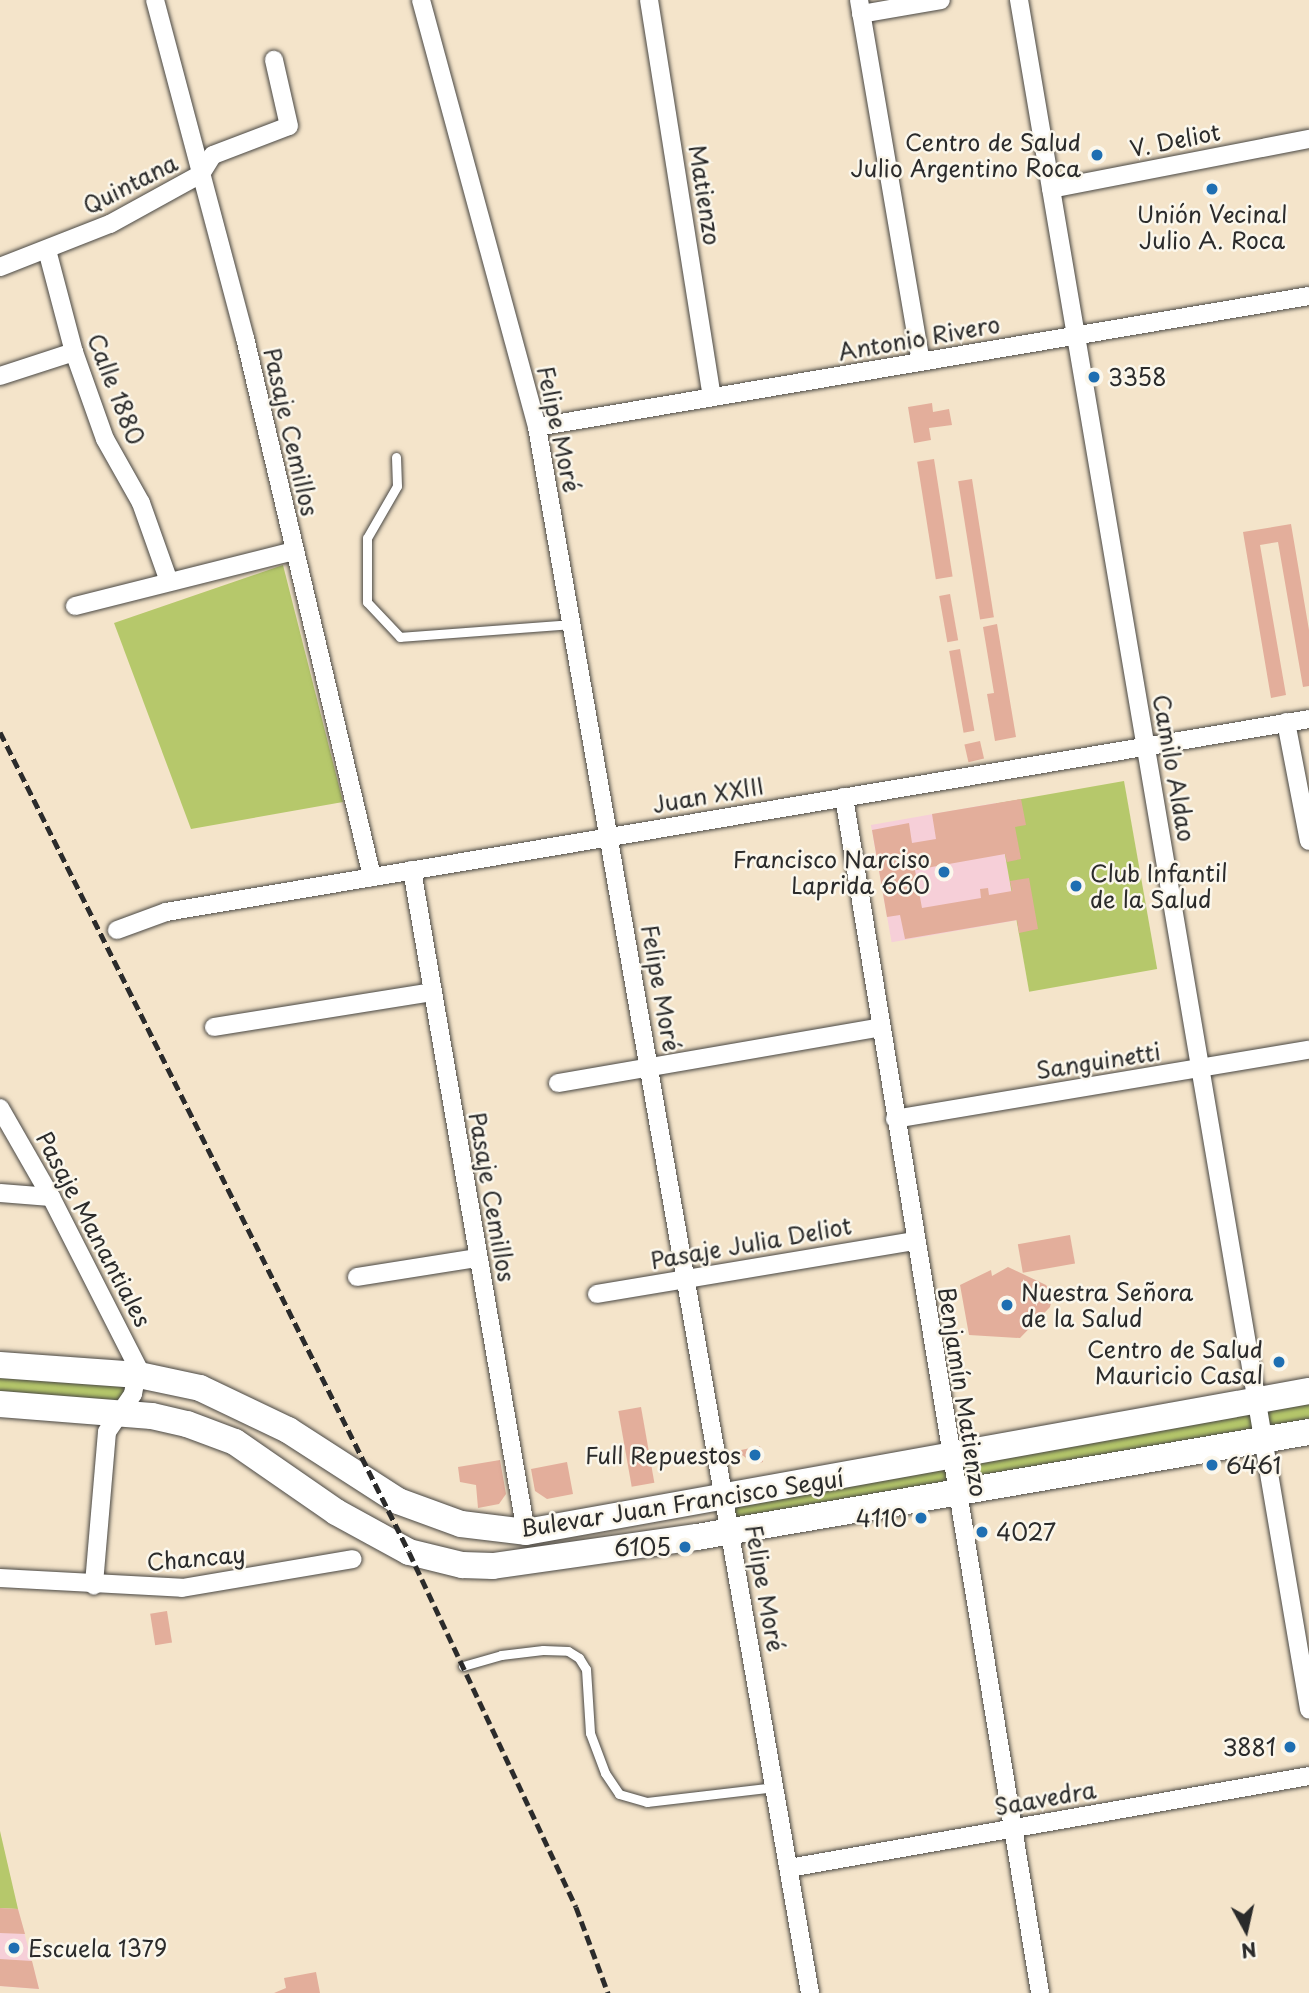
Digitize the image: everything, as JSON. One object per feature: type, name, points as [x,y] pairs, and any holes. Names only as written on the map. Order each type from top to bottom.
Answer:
[{"type":"main road","name":"Bulevar Juan Francisco Seguí","points":[[0,1365],[139,1375],[230,1399],[288,1430],[398,1502],[429,1514],[526,1532],[949,1458],[1309,1391]]},
{"type":"main road","name":"Bulevar Juan Francisco Seguí","points":[[0,1405],[119,1413],[187,1424],[235,1442],[374,1535],[431,1559],[524,1564],[1309,1432]]},
{"type":"street","name":"Pasaje Cemillos","points":[[155,0],[201,174],[372,877]]},
{"type":"street","name":"Felipe Moré","points":[[422,0],[537,427],[810,1993]]},
{"type":"street","name":"Matienzo","points":[[649,0],[712,397]]},
{"type":"street","points":[[921,362],[860,7],[942,0]]},
{"type":"street","name":"Camilo Aldao","points":[[1019,0],[1309,1710]]},
{"type":"street","name":"Quintana","points":[[0,267],[110,224],[201,174],[213,155],[289,126],[274,60]]},
{"type":"street","name":"V. Deliot","points":[[1051,189],[1309,139]]},
{"type":"street","name":"Calle 1880","points":[[47,250],[74,352],[105,439],[141,503],[168,579]]},
{"type":"street","name":"Antonio Rivero","points":[[537,427],[1309,296]]},
{"type":"street","points":[[0,376],[74,352]]},
{"type":"street","points":[[75,606],[168,579],[294,551]]},
{"type":"street","name":"Juan XXIII","points":[[117,930],[166,912],[1309,719]]},
{"type":"street","points":[[1286,722],[1309,841]]},
{"type":"street","name":"Benjamín Matienzo","points":[[844,797],[954,1493],[1040,1993]]},
{"type":"street","name":"Pasaje Cemillos","points":[[412,870],[526,1532]]},
{"type":"street","points":[[214,1027],[432,992]]},
{"type":"street","points":[[558,1083],[881,1027]]},
{"type":"street","name":"Sanguinetti","points":[[895,1119],[1309,1050]]},
{"type":"street","name":"Pasaje Manantiales","points":[[0,1108],[51,1196],[136,1359],[139,1375]]},
{"type":"street","points":[[0,1193],[51,1196]]},
{"type":"street","name":"Pasaje Julia Deliot","points":[[597,1294],[914,1241]]},
{"type":"street","points":[[357,1277],[477,1258]]},
{"type":"street","points":[[94,1585],[107,1432],[139,1375]]},
{"type":"street","name":"Chancay","points":[[0,1578],[183,1588],[353,1559]]},
{"type":"street","name":"Saavedra","points":[[789,1868],[1309,1776]]},
{"type":"lane","points":[[396,457],[397,486],[367,538],[367,602],[400,637],[572,624]]},
{"type":"lane","points":[[463,1666],[501,1655],[543,1650],[568,1651],[579,1658],[586,1669],[590,1732],[605,1773],[619,1794],[647,1802],[775,1787]]},
{"type":"shaded area","name":"Francisco Narciso Laprida 660","points":[[996,803],[1017,920],[892,942],[871,825]]},
{"type":"shaded area","name":"Escuela 1379","points":[[0,1908],[18,1909],[39,1989],[0,1986]]},
{"type":"green space","points":[[283,565],[343,802],[191,829],[114,623]]},
{"type":"green space","name":"Club Infantil de la Salud","points":[[1124,781],[1157,969],[1029,992],[996,804]]},
{"type":"green space","points":[[0,1365],[139,1375],[128,1401],[0,1404]]},
{"type":"green space","points":[[1309,1391],[1309,1432],[731,1531],[725,1498]]},
{"type":"green space","points":[[0,1831],[18,1909],[0,1908]]},
{"type":"building","points":[[932,403],[933,412],[949,409],[952,425],[929,428],[931,440],[914,443],[908,407]]},
{"type":"building","points":[[934,459],[953,577],[936,579],[917,462]]},
{"type":"building","points":[[972,479],[994,617],[980,619],[958,481]]},
{"type":"building","points":[[1291,524],[1309,630],[1309,686],[1303,687],[1278,542],[1260,545],[1286,695],[1271,698],[1243,532]]},
{"type":"building","points":[[950,594],[958,640],[947,642],[939,596]]},
{"type":"building","points":[[997,624],[1016,737],[995,741],[987,694],[994,693],[983,627]]},
{"type":"building","points":[[960,649],[974,731],[964,733],[949,651]]},
{"type":"building","points":[[980,741],[984,759],[968,762],[964,745]]},
{"type":"building","name":"Francisco Narciso Laprida 660","points":[[1021,799],[1026,825],[1015,827],[1021,859],[1007,862],[1005,854],[915,870],[922,908],[981,898],[980,889],[988,888],[989,895],[1012,891],[1010,881],[1029,878],[1038,929],[1019,933],[1017,920],[905,939],[900,915],[887,917],[872,830],[909,823],[912,843],[936,839],[932,814]]},
{"type":"building","points":[[1070,1235],[1075,1264],[1023,1273],[1018,1244]]},
{"type":"building","name":"Nuestra Señora de la Salud","points":[[1008,1267],[1046,1285],[1053,1295],[1050,1307],[1020,1338],[969,1335],[960,1285],[991,1270],[992,1276]]},
{"type":"building","points":[[641,1407],[654,1483],[632,1487],[618,1411]]},
{"type":"building","points":[[760,1446],[763,1462],[755,1464],[742,1455],[741,1450]]},
{"type":"building","points":[[500,1460],[506,1494],[499,1504],[478,1508],[476,1485],[460,1482],[458,1467]]},
{"type":"building","points":[[567,1462],[573,1494],[547,1499],[535,1491],[531,1469]]},
{"type":"building","points":[[167,1611],[172,1643],[155,1645],[150,1614]]},
{"type":"building","points":[[0,1908],[18,1909],[25,1934],[0,1933]]},
{"type":"building","points":[[0,1959],[32,1961],[39,1989],[0,1986]]},
{"type":"building","points":[[316,1972],[320,1993],[274,1993],[286,1988],[284,1978]]},
{"type":"railway","points":[[0,732],[409,1552],[576,1907],[608,1993]]},
{"type":"place","name":"Centro de Salud Julio Argentino Roca","points":[[1097,155]]},
{"type":"place","name":"Unión Vecinal Julio A. Roca","points":[[1212,189]]},
{"type":"place","name":"3358","points":[[1094,377]]},
{"type":"place","name":"Francisco Narciso Laprida 660","points":[[944,872]]},
{"type":"place","name":"Club Infantil de la Salud","points":[[1076,886]]},
{"type":"place","name":"Nuestra Señora de la Salud","points":[[1007,1305]]},
{"type":"place","name":"Centro de Salud Mauricio Casal","points":[[1279,1362]]},
{"type":"place","name":"Full Repuestos","points":[[755,1455]]},
{"type":"place","name":"6461","points":[[1212,1465]]},
{"type":"place","name":"4110","points":[[921,1518]]},
{"type":"place","name":"4027","points":[[982,1532]]},
{"type":"place","name":"6105","points":[[685,1547]]},
{"type":"place","name":"3881","points":[[1290,1747]]},
{"type":"place","name":"Escuela 1379","points":[[14,1948]]}]
